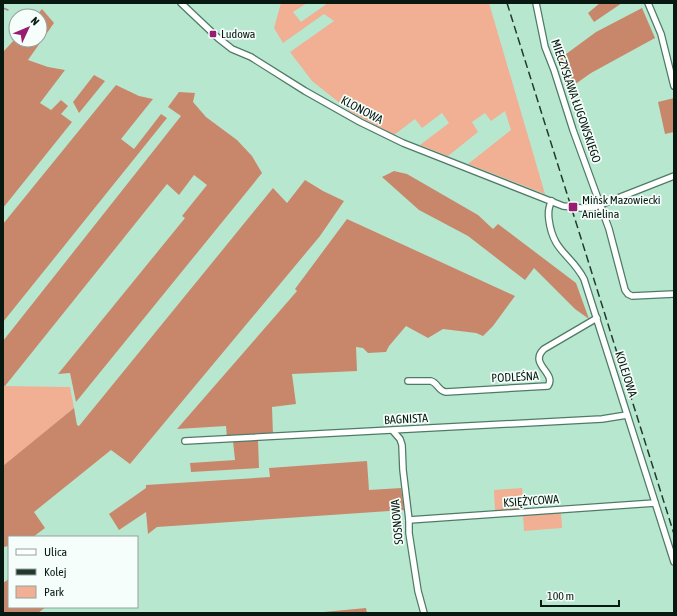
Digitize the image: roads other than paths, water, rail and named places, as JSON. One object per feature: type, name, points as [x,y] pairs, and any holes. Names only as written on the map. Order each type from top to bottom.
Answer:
[{"type":"street","name":"KLONOWA","points":[[181,3],[218,38],[232,49],[251,57],[305,91],[360,122],[403,143],[552,201],[573,208],[587,208],[600,205],[674,176]]},
{"type":"street","name":"MIECZYSŁAWA ŁUGOWSKIEGO","points":[[536,3],[545,47],[609,229],[627,293],[632,296],[673,294]]},
{"type":"street","points":[[648,3],[664,46],[674,86]]},
{"type":"street","name":"KOLEJOWA","points":[[552,201],[549,207],[549,217],[554,240],[562,252],[581,273],[597,318],[674,562]]},
{"type":"street","name":"PODLEŚNA","points":[[408,381],[431,381],[434,382],[440,390],[446,392],[548,386],[550,379],[539,360],[539,356],[544,349],[597,318]]},
{"type":"street","name":"BAGNISTA","points":[[186,441],[602,419],[627,415]]},
{"type":"street","name":"SOSNOWA","points":[[393,431],[400,439],[402,445],[403,470],[412,556],[418,591],[424,613]]},
{"type":"street","name":"KSIĘŻYCOWA","points":[[409,520],[655,503]]},
{"type":"waterway","points":[[3,8],[8,10]]},
{"type":"railway","points":[[507,3],[674,534]]},
{"type":"place","name":"Ludowa","points":[[213,34]]},
{"type":"place","name":"Mińsk Mazowiecki Anielina","points":[[573,207]]}]
